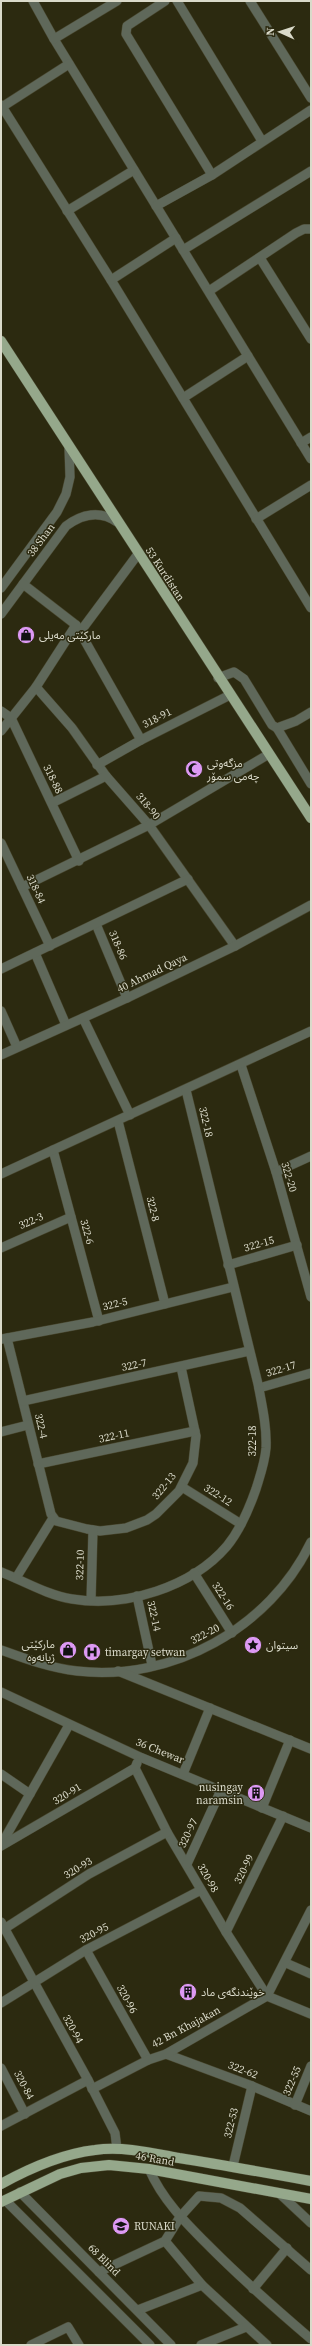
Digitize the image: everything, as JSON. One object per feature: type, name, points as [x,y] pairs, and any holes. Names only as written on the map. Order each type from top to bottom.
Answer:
[{"type":"main road","name":"53 Kurdistan","points":[[1,341],[218,678],[311,818]]},
{"type":"main road","name":"46 Rand","points":[[1,2184],[41,2164],[75,2153],[97,2149],[117,2149],[189,2159],[311,2181]]},
{"type":"main road","points":[[186,2177],[189,2159]]},
{"type":"main road","name":"46 Rand","points":[[3,2201],[48,2178],[81,2168],[114,2165],[149,2169],[311,2199]]},
{"type":"street","points":[[33,1],[69,64],[311,459]]},
{"type":"street","points":[[54,39],[117,1]]},
{"type":"street","points":[[165,1],[127,26],[126,34],[212,174]]},
{"type":"street","points":[[177,1],[262,141]]},
{"type":"street","points":[[250,1],[311,98]]},
{"type":"street","points":[[69,64],[2,106],[112,280],[256,520],[311,608]]},
{"type":"street","points":[[156,206],[212,174],[311,110]]},
{"type":"street","points":[[67,211],[134,170]]},
{"type":"street","points":[[183,250],[311,171]]},
{"type":"street","points":[[209,291],[296,233],[304,229],[311,229]]},
{"type":"street","points":[[112,280],[176,238]]},
{"type":"street","points":[[260,258],[311,339]]},
{"type":"street","points":[[183,398],[248,356]]},
{"type":"street","points":[[301,443],[311,437]]},
{"type":"street","name":"38 Shan","points":[[1,586],[57,512],[66,494],[70,477],[69,448]]},
{"type":"street","points":[[256,520],[311,485]]},
{"type":"street","name":"38 Shan","points":[[1,614],[58,536],[78,518],[96,514],[110,517],[117,522]]},
{"type":"street","points":[[1,731],[36,687],[78,629],[138,554]]},
{"type":"street","points":[[23,584],[78,629],[141,740]]},
{"type":"street","points":[[218,678],[234,672],[244,679],[272,725],[277,728],[311,784]]},
{"type":"street","name":"318-90","points":[[36,687],[72,728],[97,765],[148,825],[235,946]]},
{"type":"street","name":"318-91","points":[[97,765],[141,740],[230,695]]},
{"type":"street","name":"318-88","points":[[1,710],[11,718],[79,861]]},
{"type":"street","points":[[277,728],[296,721],[311,712]]},
{"type":"street","points":[[22,887],[79,861],[148,825],[269,754]]},
{"type":"street","points":[[52,803],[106,776]]},
{"type":"street","name":"318-84","points":[[1,843],[50,946]]},
{"type":"street","points":[[1,969],[188,879]]},
{"type":"street","name":"40 Ahmad Qaya","points":[[1,1055],[127,998],[235,946],[311,905]]},
{"type":"street","name":"318-86","points":[[96,924],[127,998]]},
{"type":"street","points":[[35,953],[66,1026]]},
{"type":"street","points":[[1,1011],[17,1047]]},
{"type":"street","points":[[83,1018],[130,1115]]},
{"type":"street","points":[[1,1174],[241,1065],[311,1031]]},
{"type":"street","name":"322-20","points":[[241,1065],[276,1172],[297,1245],[309,1278],[311,1297]]},
{"type":"street","name":"322-18","points":[[1,1572],[58,1596],[91,1600],[111,1600],[137,1596],[164,1587],[194,1573],[227,1546],[242,1524],[258,1482],[266,1449],[259,1388],[233,1287],[186,1090]]},
{"type":"street","name":"322-8","points":[[118,1121],[165,1304]]},
{"type":"street","name":"322-6","points":[[53,1150],[99,1321]]},
{"type":"street","points":[[276,1172],[311,1156]]},
{"type":"street","name":"322-3","points":[[1,1248],[71,1216]]},
{"type":"street","name":"322-15","points":[[228,1265],[297,1245]]},
{"type":"street","name":"322-5","points":[[4,1339],[99,1321],[233,1287]]},
{"type":"street","name":"322-4","points":[[4,1339],[23,1401],[53,1518]]},
{"type":"street","name":"322-7","points":[[23,1401],[249,1351]]},
{"type":"street","name":"322-13","points":[[53,1518],[56,1521],[67,1525],[93,1530],[126,1528],[147,1520],[164,1507],[182,1486],[193,1463],[195,1431],[181,1367]]},
{"type":"street","name":"322-17","points":[[259,1388],[311,1373]]},
{"type":"street","points":[[1,1432],[28,1425]]},
{"type":"street","name":"322-11","points":[[38,1464],[195,1431]]},
{"type":"street","name":"322-12","points":[[182,1486],[242,1524]]},
{"type":"street","points":[[16,1578],[53,1518]]},
{"type":"street","name":"322-10","points":[[91,1600],[93,1530]]},
{"type":"street","name":"322-20","points":[[1,1650],[30,1661],[59,1668],[91,1672],[117,1671],[152,1665],[198,1652],[247,1623],[262,1609],[298,1568],[311,1542]]},
{"type":"street","name":"322-16","points":[[194,1573],[232,1633]]},
{"type":"street","name":"322-14","points":[[137,1596],[152,1665]]},
{"type":"street","points":[[117,1671],[311,1749]]},
{"type":"street","name":"36 Chewar","points":[[1,1692],[68,1725],[140,1757],[311,1828]]},
{"type":"street","points":[[183,1774],[210,1708]]},
{"type":"street","points":[[1,1846],[68,1725]]},
{"type":"street","points":[[262,1808],[290,1740]]},
{"type":"street","points":[[135,1768],[140,1757]]},
{"type":"street","name":"320-98","points":[[135,1768],[167,1832],[226,1932],[268,1996]]},
{"type":"street","name":"320-91","points":[[1,1846],[135,1768]]},
{"type":"street","points":[[1,1774],[30,1794]]},
{"type":"street","name":"320-97","points":[[187,1864],[221,1790]]},
{"type":"street","name":"320-99","points":[[226,1932],[283,1816]]},
{"type":"street","name":"320-93","points":[[3,1926],[89,1874],[167,1832]]},
{"type":"street","name":"320-95","points":[[1,2003],[86,1950],[201,1890]]},
{"type":"street","points":[[311,1910],[286,1963],[268,1996],[311,2014]]},
{"type":"street","name":"320-94","points":[[3,1926],[88,2080],[115,2133],[117,2149]]},
{"type":"street","name":"320-96","points":[[86,1950],[148,2060]]},
{"type":"street","points":[[286,1963],[311,1974]]},
{"type":"street","name":"42 Bn Khajakan","points":[[92,2089],[148,2060],[166,2054],[268,1996]]},
{"type":"street","name":"322-62","points":[[166,2054],[252,2086],[311,2111]]},
{"type":"street","name":"322-55","points":[[295,2105],[311,2066]]},
{"type":"street","name":"320-84","points":[[1,2068],[25,2114]]},
{"type":"street","points":[[1,2126],[88,2080]]},
{"type":"street","name":"322-53","points":[[233,2166],[252,2086]]},
{"type":"street","points":[[149,2169],[156,2186],[180,2217],[253,2289],[311,2339]]},
{"type":"street","name":"68 Blind","points":[[20,2192],[171,2345]]},
{"type":"street","points":[[280,2194],[311,2223]]},
{"type":"street","points":[[99,2272],[165,2241],[180,2217],[199,2196],[220,2198],[240,2208],[311,2270]]},
{"type":"street","points":[[3,2201],[150,2345]]},
{"type":"street","points":[[165,2241],[202,2285],[267,2345]]},
{"type":"street","points":[[253,2289],[287,2248]]},
{"type":"street","points":[[138,2310],[202,2285]]},
{"type":"street","points":[[31,2345],[68,2327],[79,2345]]},
{"type":"street","points":[[202,2345],[246,2327]]},
{"type":"place","name":"مارکێتی مەیلی","points":[[26,635]]},
{"type":"place","name":"مزگەوتی چەمی سمۆر","points":[[194,769]]},
{"type":"place","name":"سيتوان","points":[[253,1645]]},
{"type":"place","name":"مارکێتی ژیانەوە","points":[[68,1650]]},
{"type":"place","name":"timargay setwan","points":[[92,1652]]},
{"type":"place","name":"nusingay naramsin","points":[[256,1793]]},
{"type":"place","name":"خوێندنگەی ماد","points":[[188,1992]]},
{"type":"place","name":"RUNAKI","points":[[121,2226]]}]
